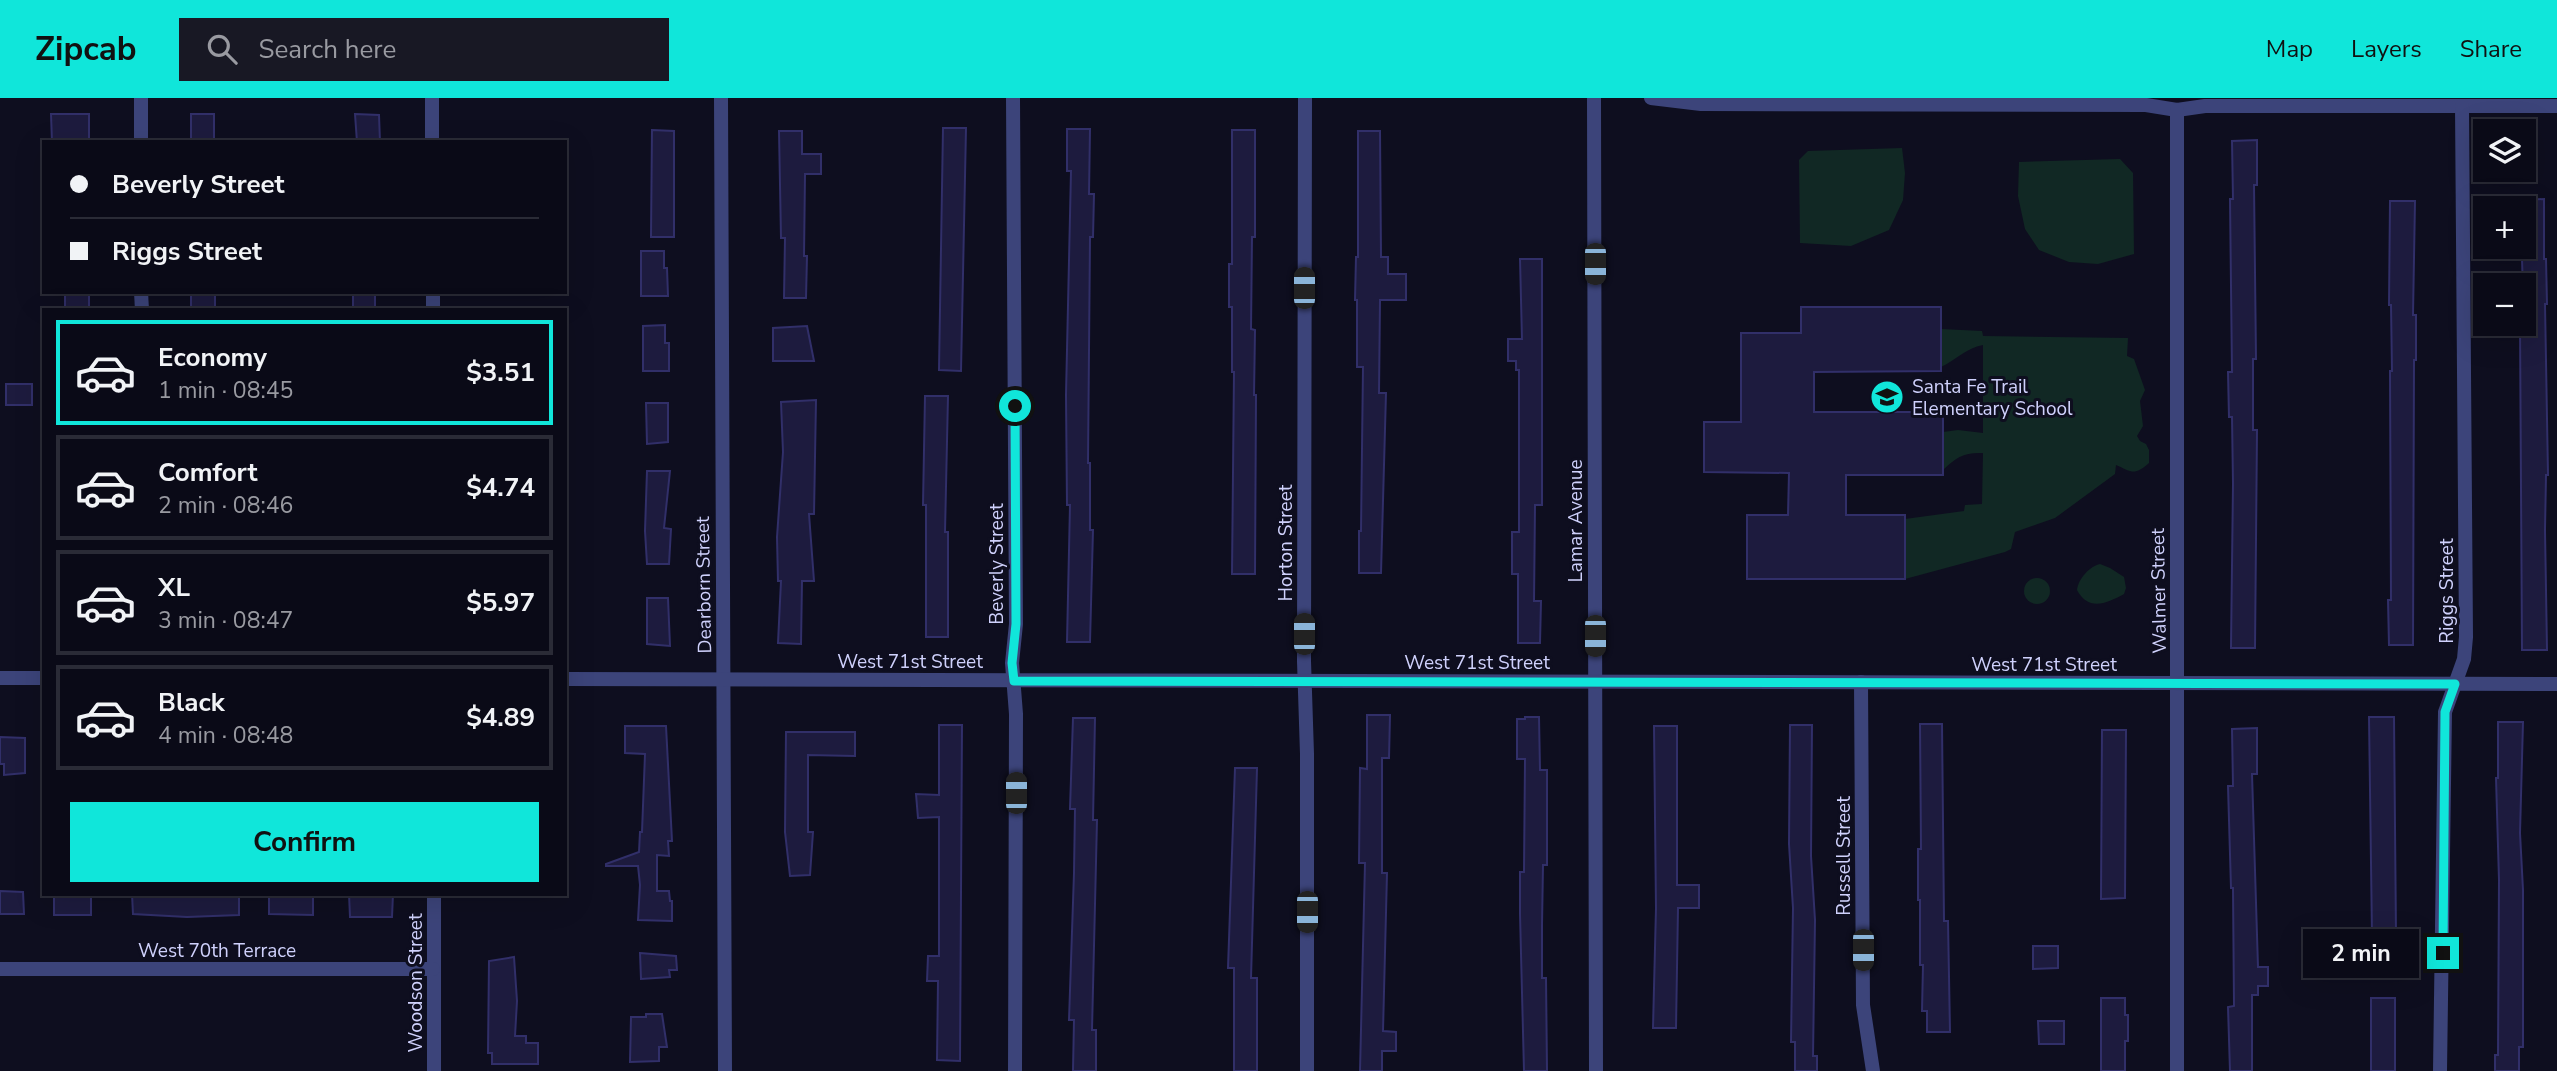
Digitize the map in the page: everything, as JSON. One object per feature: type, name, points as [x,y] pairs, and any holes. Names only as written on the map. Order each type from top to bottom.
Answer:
[{"type":"street","points":[[141,98],[141,140]]},
{"type":"street","points":[[432,98],[432,140]]},
{"type":"street","name":"Dearborn Street","points":[[721,98],[725,1071]]},
{"type":"street","name":"Beverly Street","points":[[1013,98],[1016,624],[1012,663],[1016,742],[1015,1071]]},
{"type":"street","name":"Horton Street","points":[[1305,98],[1307,1071]]},
{"type":"street","name":"Lamar Avenue","points":[[1594,98],[1596,1071]]},
{"type":"street","points":[[1651,98],[1701,104],[2132,105],[2177,110],[2205,106],[2557,106]]},
{"type":"street","name":"Riggs Street","points":[[2440,1071],[2445,712],[2465,659],[2466,637],[2465,149],[2462,106]]},
{"type":"street","name":"Walmer Street","points":[[2177,110],[2177,1071]]},
{"type":"street","points":[[0,678],[42,678]]},
{"type":"street","name":"West 71st Street","points":[[567,679],[2557,684]]},
{"type":"street","name":"Russell Street","points":[[1861,682],[1863,1005],[1873,1071]]},
{"type":"street","name":"Woodson Street","points":[[434,896],[434,1071]]},
{"type":"street","name":"West 70th Terrace","points":[[0,969],[433,970]]},
{"type":"green space","points":[[1902,148],[1905,173],[1903,200],[1889,230],[1851,246],[1800,243],[1799,160],[1808,151]]},
{"type":"green space","points":[[2120,159],[2133,173],[2134,254],[2098,264],[2069,262],[2039,250],[2025,229],[2018,196],[2019,162]]},
{"type":"green space","points":[[1941,329],[1982,331],[1983,336],[2128,338],[2127,356],[2134,359],[2145,390],[2140,401],[2143,426],[2137,436],[2149,450],[2149,463],[2133,472],[2116,465],[2115,474],[2055,518],[2015,532],[2011,549],[2005,552],[1905,579],[1905,519],[1964,511],[1965,505],[1982,504],[1983,453],[1961,456],[1943,470],[1943,432],[1958,430],[1983,433],[1983,345],[1941,367]]},
{"type":"green space","points":[[2100,564],[2124,577],[2126,588],[2124,594],[2098,604],[2086,601],[2077,590],[2085,574]]},
{"type":"green space","points":[[2037,578],[2046,582],[2050,591],[2046,600],[2037,604],[2028,600],[2024,591],[2028,582]]},
{"type":"building","points":[[51,114],[89,114],[89,140],[52,140]]},
{"type":"building","points":[[191,114],[214,114],[214,140],[191,140]]},
{"type":"building","points":[[355,114],[379,115],[380,140],[357,140]]},
{"type":"building","points":[[943,128],[966,128],[961,371],[939,370]]},
{"type":"building","points":[[1067,129],[1090,129],[1089,194],[1094,194],[1093,237],[1090,237],[1088,463],[1090,530],[1093,530],[1090,642],[1067,642],[1070,505],[1067,505],[1066,395],[1071,171],[1067,171]]},
{"type":"building","points":[[652,130],[674,131],[674,237],[651,237]]},
{"type":"building","points":[[1232,130],[1255,130],[1255,237],[1252,237],[1251,329],[1255,330],[1255,574],[1232,574],[1234,372],[1229,264],[1232,264]]},
{"type":"building","points":[[779,131],[802,131],[802,154],[821,154],[821,174],[805,174],[806,298],[784,298],[785,238],[781,238]]},
{"type":"building","points":[[1358,131],[1380,131],[1381,257],[1388,257],[1388,274],[1406,274],[1406,300],[1380,300],[1379,393],[1386,393],[1381,573],[1359,573],[1363,367],[1357,367],[1355,300],[1358,257]]},
{"type":"building","points":[[2257,140],[2257,185],[2254,185],[2256,359],[2253,359],[2253,430],[2257,430],[2255,648],[2231,648],[2233,484],[2228,372],[2232,372],[2232,141]]},
{"type":"building","points":[[2536,199],[2544,199],[2546,259],[2547,650],[2522,650],[2520,336],[2536,336],[2536,273],[2522,273],[2522,259],[2536,259]]},
{"type":"building","points":[[2390,201],[2415,201],[2413,645],[2389,645],[2392,371],[2389,305]]},
{"type":"building","points":[[641,251],[664,251],[668,296],[641,296]]},
{"type":"building","points":[[1520,259],[1542,259],[1542,505],[1535,505],[1534,601],[1541,601],[1540,643],[1518,643],[1518,574],[1512,574],[1512,532],[1519,532],[1519,370],[1516,370],[1516,361],[1508,361],[1508,339],[1522,339]]},
{"type":"building","points":[[65,294],[89,294],[89,308],[65,308]]},
{"type":"building","points":[[191,294],[215,294],[215,308],[191,308]]},
{"type":"building","points":[[353,294],[375,294],[375,308],[353,308]]},
{"type":"building","name":"Santa Fe Trail Elementary School","points":[[1801,307],[1941,307],[1941,371],[1814,372],[1814,412],[1943,412],[1943,475],[1846,475],[1846,515],[1905,515],[1905,579],[1747,579],[1747,515],[1788,515],[1789,473],[1704,472],[1704,422],[1741,422],[1741,333],[1801,333]]},
{"type":"building","points":[[665,325],[665,343],[669,343],[669,371],[643,371],[643,326]]},
{"type":"building","points":[[807,326],[814,361],[773,361],[773,328]]},
{"type":"building","points":[[6,384],[32,384],[32,405],[6,405]]},
{"type":"building","points":[[925,396],[948,396],[945,532],[948,532],[948,637],[926,637],[926,505],[923,505]]},
{"type":"building","points":[[816,400],[814,514],[809,514],[814,581],[802,581],[801,644],[778,643],[781,581],[778,581],[777,537],[783,452],[781,402]]},
{"type":"building","points":[[646,403],[668,403],[668,442],[647,444]]},
{"type":"building","points":[[647,471],[670,471],[664,528],[671,529],[669,564],[647,564]]},
{"type":"building","points":[[647,598],[668,598],[670,646],[647,644]]},
{"type":"building","points":[[1367,715],[1390,715],[1389,758],[1382,758],[1382,873],[1387,873],[1383,1031],[1396,1032],[1396,1051],[1382,1051],[1382,1071],[1360,1071],[1365,863],[1359,863],[1360,768],[1367,769]]},
{"type":"building","points":[[1539,717],[1540,770],[1547,770],[1547,865],[1543,865],[1542,978],[1546,978],[1547,1071],[1524,1071],[1520,872],[1524,872],[1525,759],[1517,759],[1517,719]]},
{"type":"building","points":[[2369,717],[2394,717],[2396,935],[2372,935]]},
{"type":"building","points":[[1073,718],[1095,718],[1093,820],[1097,820],[1092,1030],[1096,1030],[1096,1071],[1073,1071],[1074,1020],[1069,1020],[1075,809],[1070,809]]},
{"type":"building","points":[[2498,722],[2523,722],[2520,833],[2523,890],[2523,1047],[2519,1047],[2519,1071],[2495,1071],[2495,1055],[2498,1055]]},
{"type":"building","points":[[1920,724],[1942,724],[1944,921],[1948,921],[1950,1032],[1927,1032],[1927,1011],[1922,1011],[1923,965],[1920,965],[1918,900],[1918,849],[1921,849]]},
{"type":"building","points":[[939,725],[962,725],[960,1061],[937,1060],[938,981],[927,981],[928,956],[939,956],[939,817],[918,818],[916,794],[939,795]]},
{"type":"building","points":[[1790,725],[1812,725],[1811,856],[1815,920],[1813,1056],[1817,1056],[1817,1071],[1795,1071],[1795,1042],[1791,1042],[1793,908],[1789,844]]},
{"type":"building","points":[[625,726],[666,726],[672,841],[668,841],[669,856],[657,855],[657,891],[669,891],[672,921],[638,920],[638,866],[606,866],[639,852],[642,832],[645,754],[625,753]]},
{"type":"building","points":[[1654,726],[1677,726],[1677,885],[1699,885],[1699,908],[1678,908],[1676,1028],[1653,1028],[1656,908]]},
{"type":"building","points":[[2257,728],[2257,774],[2252,774],[2258,967],[2268,967],[2268,986],[2258,986],[2258,995],[2252,995],[2252,1071],[2230,1071],[2228,1007],[2234,1006],[2233,888],[2228,786],[2233,786],[2232,729]]},
{"type":"building","points":[[2102,730],[2126,730],[2125,898],[2101,899]]},
{"type":"building","points":[[786,732],[855,732],[855,756],[808,755],[808,832],[813,832],[810,875],[790,876],[785,832]]},
{"type":"building","points":[[0,737],[25,738],[25,773],[4,775],[4,764],[0,764]]},
{"type":"building","points":[[1235,768],[1257,768],[1251,978],[1257,978],[1257,1071],[1234,1071],[1234,968],[1228,968]]},
{"type":"building","points":[[0,891],[23,892],[24,914],[0,914]]},
{"type":"building","points":[[54,896],[91,896],[91,915],[54,915]]},
{"type":"building","points":[[132,896],[239,896],[239,915],[187,917],[133,914]]},
{"type":"building","points":[[269,896],[313,896],[313,915],[269,914]]},
{"type":"building","points":[[349,896],[393,896],[392,917],[350,917]]},
{"type":"building","points":[[2033,946],[2058,946],[2058,968],[2033,969]]},
{"type":"building","points":[[640,953],[676,956],[677,970],[669,970],[670,977],[641,979]]},
{"type":"building","points":[[514,957],[517,1001],[515,1036],[526,1036],[526,1043],[538,1043],[538,1064],[492,1064],[492,1053],[488,1053],[489,961]]},
{"type":"building","points":[[2101,998],[2125,998],[2128,1041],[2125,1041],[2125,1071],[2101,1071]]},
{"type":"building","points":[[2371,998],[2395,998],[2395,1071],[2371,1071]]},
{"type":"building","points":[[646,1014],[662,1014],[667,1047],[659,1047],[659,1061],[630,1062],[631,1017],[646,1017]]},
{"type":"building","points":[[2038,1021],[2064,1021],[2064,1044],[2039,1044]]},
{"type":"place","name":"Santa Fe Trail Elementary School","points":[[1887,397]]},
{"type":"route","points":[[1015,406],[1014,681],[2455,684],[2445,712],[2443,953]]}]
